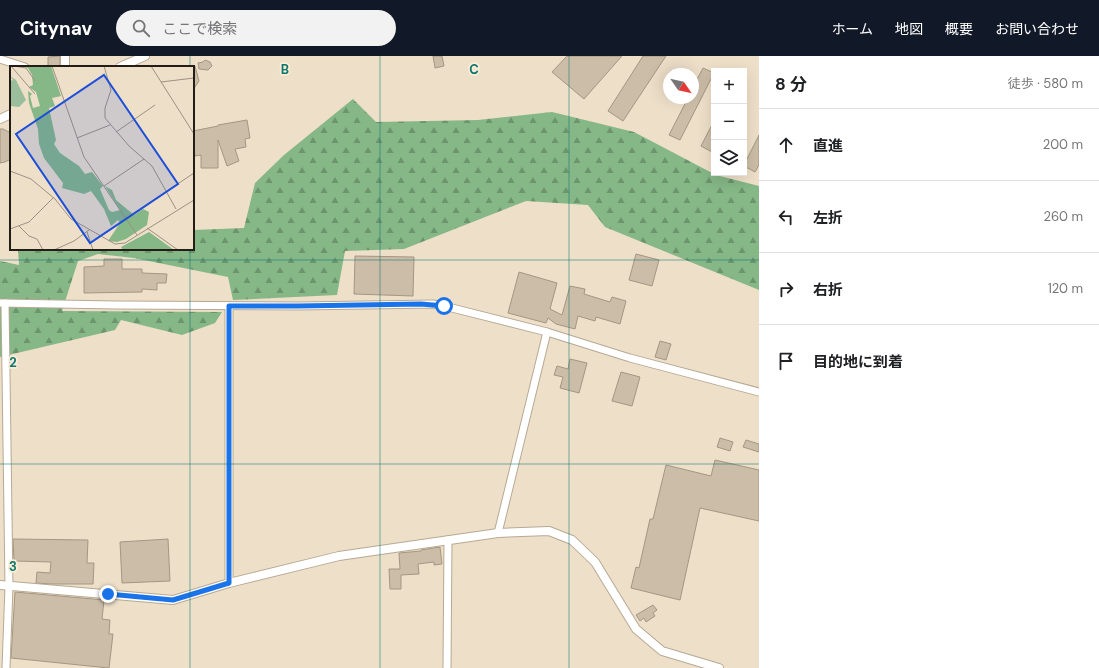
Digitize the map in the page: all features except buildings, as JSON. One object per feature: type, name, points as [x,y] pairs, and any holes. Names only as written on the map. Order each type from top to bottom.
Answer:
[{"type":"street","points":[[65,56],[66,66]]},
{"type":"street","points":[[122,66],[145,56]]},
{"type":"street","points":[[0,59],[22,66]]},
{"type":"street","points":[[0,120],[10,115]]},
{"type":"street","points":[[6,668],[9,586],[2,303],[229,306],[433,304],[547,332],[630,358],[759,392]]},
{"type":"street","points":[[229,306],[229,583]]},
{"type":"street","points":[[498,533],[547,332]]},
{"type":"street","points":[[0,586],[173,600],[229,583],[339,556],[498,533],[549,531],[572,540],[595,562],[636,629],[662,650],[719,668]]},
{"type":"street","points":[[447,668],[448,540]]},
{"type":"green space","points":[[353,99],[376,122],[478,120],[552,112],[634,132],[711,172],[711,176],[720,176],[759,186],[759,290],[605,227],[588,205],[526,201],[404,249],[345,251],[337,295],[233,300],[228,277],[134,258],[98,254],[78,261],[62,311],[222,312],[215,323],[182,335],[121,320],[115,330],[0,357],[0,261],[19,265],[18,250],[194,250],[194,230],[244,228],[255,183],[284,155]]},
{"type":"route","points":[[108,594],[173,600],[229,583],[229,306],[433,304],[444,306]]}]
